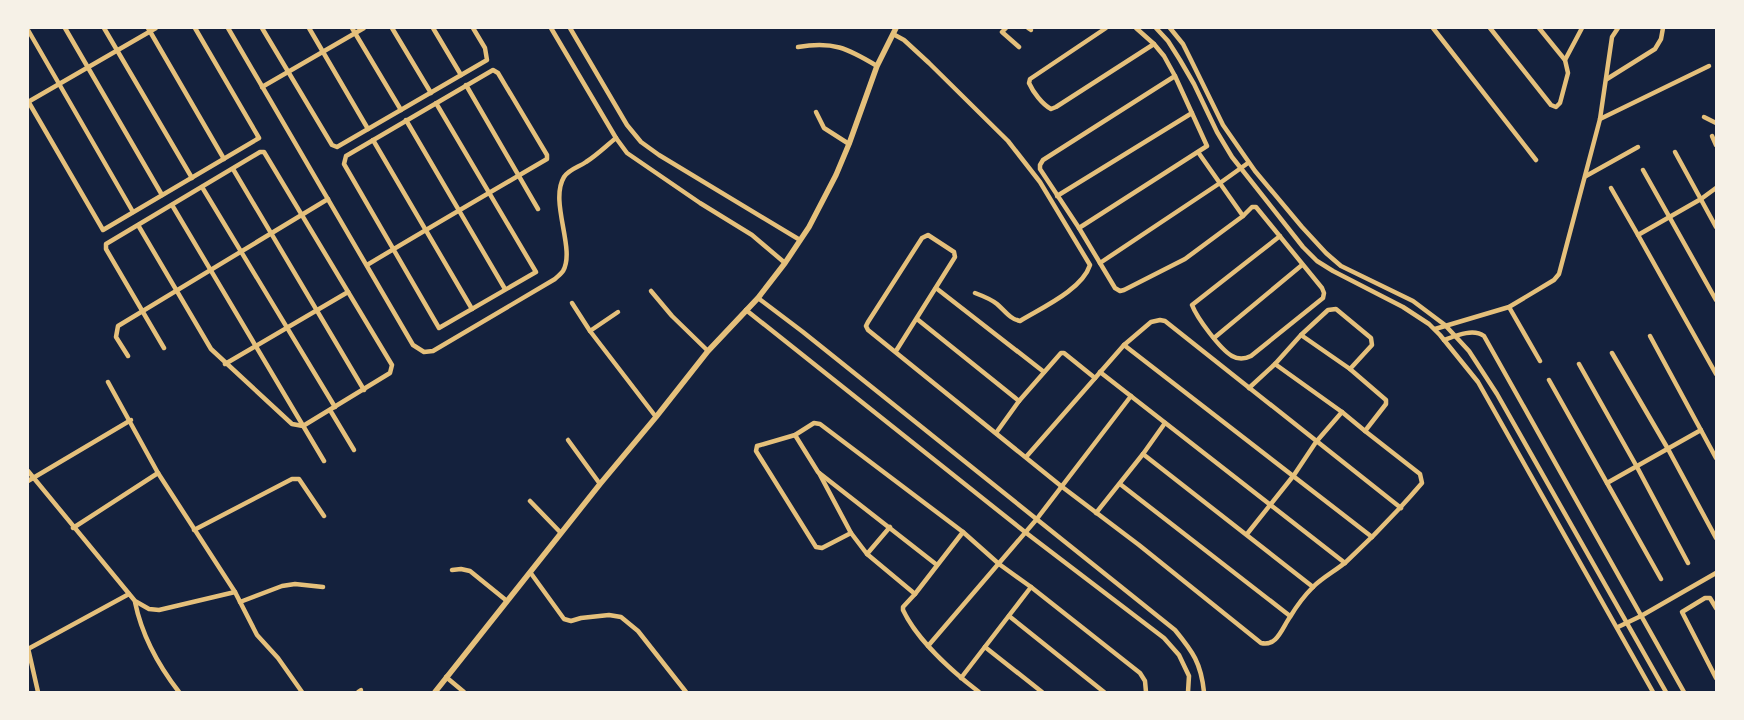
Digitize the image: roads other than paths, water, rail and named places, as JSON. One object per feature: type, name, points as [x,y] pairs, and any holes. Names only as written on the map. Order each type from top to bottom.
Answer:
[{"type":"street","points":[[64,28],[162,195]]},
{"type":"street","points":[[104,28],[192,178]]},
{"type":"street","points":[[156,28],[149,29],[88,68],[28,101],[103,230],[259,138],[195,28]]},
{"type":"street","points":[[228,28],[413,345],[424,352],[433,351],[555,279],[563,271],[566,252],[560,207],[560,190],[563,179],[567,172],[586,162],[616,138]]},
{"type":"street","points":[[262,28],[332,145],[337,147],[487,60],[486,48],[473,28]]},
{"type":"street","points":[[309,28],[368,129]]},
{"type":"street","points":[[352,28],[401,110]]},
{"type":"street","points":[[262,87],[364,28]]},
{"type":"street","points":[[392,28],[431,92]]},
{"type":"street","points":[[433,28],[460,75]]},
{"type":"street","points":[[551,28],[616,138],[627,153],[700,203],[752,235],[785,263]]},
{"type":"street","points":[[570,28],[627,125],[641,142],[659,155],[800,240]]},
{"type":"street","points":[[997,28],[1019,47]]},
{"type":"street","points":[[1002,32],[1006,28]]},
{"type":"street","points":[[1106,28],[1030,79],[1031,88],[1046,106],[1051,109],[1154,44]]},
{"type":"street","points":[[1079,228],[1206,147],[1207,144],[1164,56],[1136,28]]},
{"type":"street","points":[[1156,28],[1168,41],[1180,60],[1217,132],[1240,169],[1303,247],[1318,261],[1358,285],[1403,307],[1435,329],[1478,382],[1653,692]]},
{"type":"street","points":[[1170,28],[1183,44],[1223,125],[1248,162],[1302,227],[1336,261],[1352,272],[1413,301],[1445,326],[1469,351],[1497,394],[1666,692]]},
{"type":"street","points":[[1432,28],[1536,160]]},
{"type":"street","points":[[1490,28],[1551,105],[1556,107],[1560,103],[1568,73],[1565,60],[1540,28]]},
{"type":"street","points":[[1565,60],[1582,28]]},
{"type":"street","points":[[1435,329],[1510,307],[1554,280],[1559,274],[1600,119],[1612,37],[1618,28]]},
{"type":"street","points":[[1607,79],[1655,49],[1661,39],[1663,28]]},
{"type":"street","points":[[149,29],[224,159]]},
{"type":"street","points":[[28,30],[133,212]]},
{"type":"street","points":[[435,692],[600,484],[708,352],[758,298],[785,263],[809,227],[836,175],[849,144],[876,66],[895,31],[1008,141],[1040,182],[1090,265],[1083,277],[1070,290],[1020,321],[1009,316],[989,299],[975,293]]},
{"type":"street","points":[[798,47],[820,45],[840,47],[852,51],[876,66]]},
{"type":"street","points":[[1600,119],[1709,66]]},
{"type":"street","points":[[367,265],[393,249],[459,210],[489,193],[519,176],[547,159],[547,155],[498,73],[493,70],[406,120],[346,156],[344,164],[393,249],[439,328],[536,272],[489,193],[436,103]]},
{"type":"street","points":[[1175,76],[1043,160],[1040,165],[1040,169],[1079,228],[1115,288],[1120,291],[1124,290],[1186,259],[1252,207],[1256,207],[1280,236],[1302,265],[1322,288],[1324,293],[1322,298],[1315,304],[1251,356],[1244,359],[1232,356],[1214,338],[1192,305],[1280,236]]},
{"type":"street","points":[[466,85],[538,209]]},
{"type":"street","points":[[816,112],[824,128],[849,144]]},
{"type":"street","points":[[1057,196],[1192,113]]},
{"type":"street","points":[[1704,116],[1716,123]]},
{"type":"street","points":[[406,120],[505,289]]},
{"type":"street","points":[[1712,136],[1716,145]]},
{"type":"street","points":[[373,140],[472,309]]},
{"type":"street","points":[[1586,176],[1638,147]]},
{"type":"street","points":[[138,225],[211,349],[292,424],[303,426],[390,373],[392,365],[264,152],[260,152],[106,244],[106,249],[164,348]]},
{"type":"street","points":[[1198,152],[1243,216]]},
{"type":"street","points":[[1675,152],[1716,227]]},
{"type":"street","points":[[1100,263],[1220,183],[1248,162]]},
{"type":"street","points":[[233,169],[364,390]]},
{"type":"street","points":[[1643,170],[1716,300]]},
{"type":"street","points":[[202,187],[287,328],[333,408],[354,450]]},
{"type":"street","points":[[1611,188],[1716,374]]},
{"type":"street","points":[[1638,235],[1701,199],[1716,188]]},
{"type":"street","points":[[128,356],[116,336],[118,326],[328,199]]},
{"type":"street","points":[[172,205],[324,461]]},
{"type":"street","points":[[896,351],[956,257],[956,254],[928,235],[922,238],[866,326],[868,330],[1061,486],[1139,545],[1261,643],[1267,644],[1274,641],[1290,616],[1313,587],[1345,563],[1401,508],[1422,483],[1420,474],[1342,412],[1275,364]]},
{"type":"street","points":[[1214,338],[1302,265]]},
{"type":"street","points":[[936,288],[1044,372]]},
{"type":"street","points":[[651,291],[672,316],[708,352]]},
{"type":"street","points":[[225,364],[348,292]]},
{"type":"street","points":[[758,298],[1175,630],[1193,652],[1202,674],[1204,692]]},
{"type":"street","points":[[572,303],[590,331],[656,417]]},
{"type":"street","points":[[1510,307],[1540,361]]},
{"type":"street","points":[[746,310],[1025,532],[1164,638],[1178,655],[1188,676],[1188,692]]},
{"type":"street","points":[[1249,388],[1328,310],[1336,310],[1371,338],[1372,345],[1350,370]]},
{"type":"street","points":[[590,331],[618,312]]},
{"type":"street","points":[[916,319],[1019,402]]},
{"type":"street","points":[[1026,457],[1124,345],[1151,322],[1160,320],[1165,321],[1401,508]]},
{"type":"street","points":[[1444,340],[1456,336],[1479,333],[1484,336],[1684,692]]},
{"type":"street","points":[[1301,335],[1350,370],[1386,400],[1386,404],[1365,431]]},
{"type":"street","points":[[1650,336],[1716,458]]},
{"type":"street","points":[[1124,345],[1372,537]]},
{"type":"street","points":[[996,433],[1061,352],[1095,378]]},
{"type":"street","points":[[1612,353],[1668,449],[1716,538]]},
{"type":"street","points":[[1579,364],[1688,563]]},
{"type":"street","points":[[1100,372],[1345,563]]},
{"type":"street","points":[[1549,380],[1661,578]]},
{"type":"street","points":[[108,382],[131,420],[158,473],[235,592],[257,635],[275,654],[302,692]]},
{"type":"street","points":[[928,646],[1036,520],[1131,396]]},
{"type":"street","points":[[1247,534],[1294,475],[1316,442],[1342,412]]},
{"type":"street","points":[[30,479],[131,420]]},
{"type":"street","points":[[851,532],[822,548],[816,547],[756,451],[757,446],[795,435],[814,423],[820,424],[963,532],[999,564],[1140,673],[1145,681],[1146,692]]},
{"type":"street","points":[[1096,513],[1165,423]]},
{"type":"street","points":[[1608,483],[1701,430]]},
{"type":"street","points":[[795,435],[851,532],[867,554],[915,594]]},
{"type":"street","points":[[568,440],[600,484]]},
{"type":"street","points":[[1143,454],[1313,587]]},
{"type":"street","points":[[28,471],[30,479],[135,601],[149,609],[159,610],[235,592]]},
{"type":"street","points":[[818,472],[937,565]]},
{"type":"street","points":[[73,528],[158,473]]},
{"type":"street","points":[[194,530],[292,479],[299,479],[324,516]]},
{"type":"street","points":[[1120,484],[1290,616]]},
{"type":"street","points":[[530,501],[561,533]]},
{"type":"street","points":[[867,554],[890,527]]},
{"type":"street","points":[[963,532],[903,607],[903,610],[928,646],[960,678],[979,692]]},
{"type":"street","points":[[452,570],[470,571],[507,601]]},
{"type":"street","points":[[530,572],[564,619],[571,622],[581,618],[608,615],[622,617],[638,630],[686,692]]},
{"type":"street","points":[[1618,627],[1716,573]]},
{"type":"street","points":[[240,602],[282,586],[295,584],[323,587]]},
{"type":"street","points":[[960,678],[1031,587]]},
{"type":"street","points":[[38,692],[28,648],[129,594]]},
{"type":"street","points":[[1715,605],[1710,598],[1705,598],[1682,612],[1716,678]]},
{"type":"street","points":[[135,601],[138,617],[157,660],[179,692]]},
{"type":"street","points":[[1009,616],[1104,692]]},
{"type":"street","points":[[984,647],[1042,692]]},
{"type":"street","points":[[446,677],[464,692]]}]
